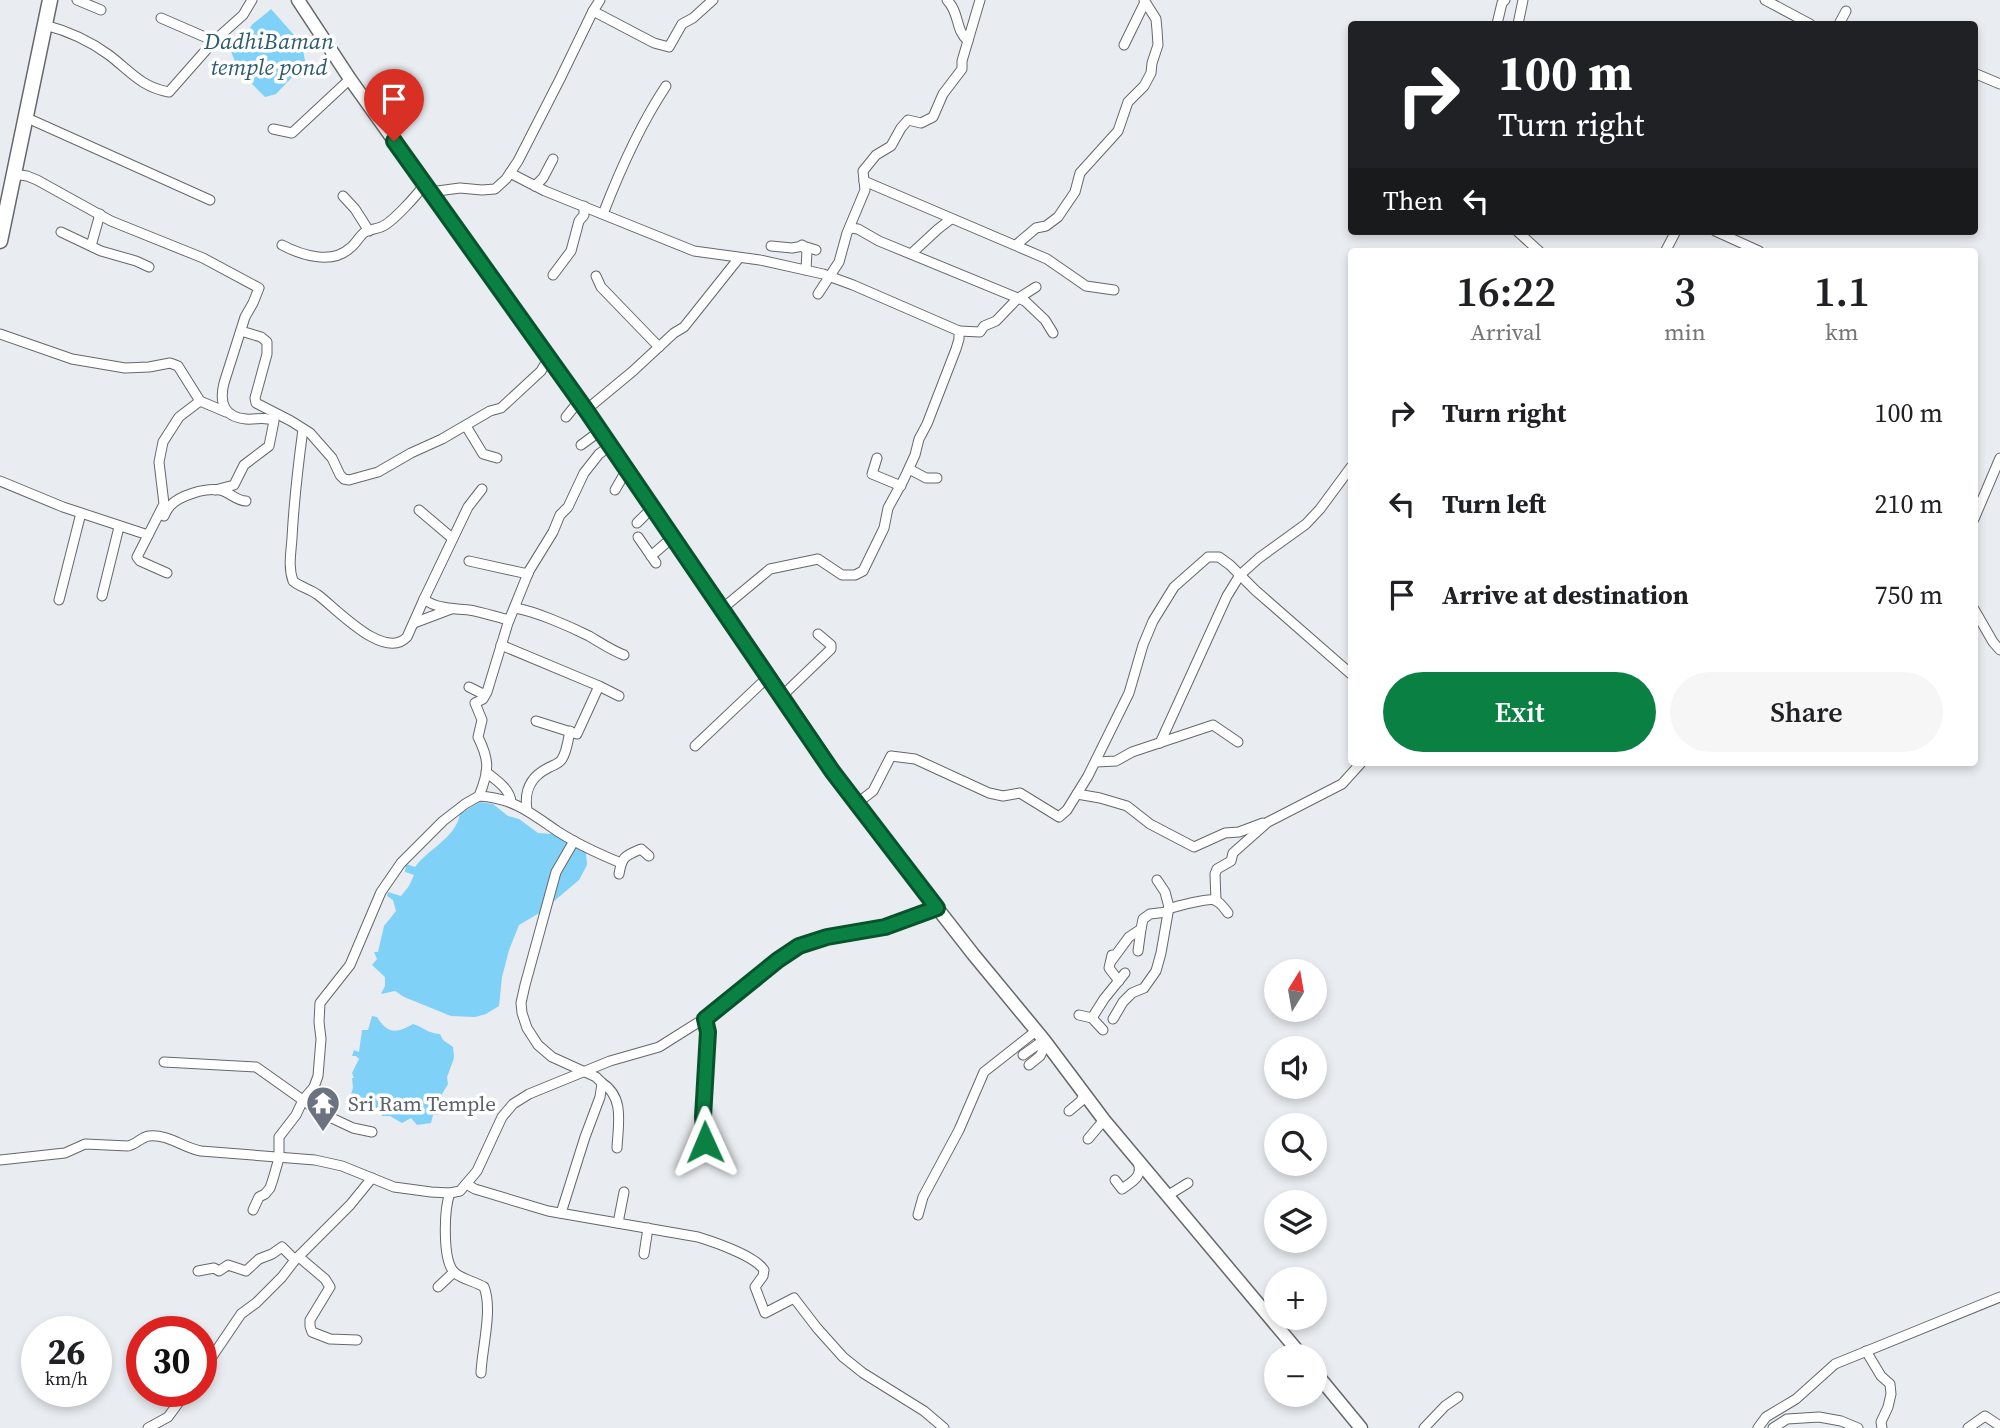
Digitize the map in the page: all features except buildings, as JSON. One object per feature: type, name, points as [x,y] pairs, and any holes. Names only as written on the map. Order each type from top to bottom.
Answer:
[{"type":"main road","points":[[0,240],[50,0]]},
{"type":"street","points":[[77,0],[101,10]]},
{"type":"street","points":[[46,25],[78,36],[107,54],[145,85],[169,92],[214,41],[243,15],[252,0]]},
{"type":"street","points":[[298,0],[350,79],[723,608],[856,804],[1104,1120],[1292,1344]]},
{"type":"street","points":[[282,245],[299,254],[329,256],[344,253],[365,232],[383,227],[427,188],[495,189],[510,173],[600,0]]},
{"type":"street","points":[[593,11],[654,43],[669,47],[682,24],[713,0]]},
{"type":"street","points":[[947,0],[956,12],[962,36],[968,41]]},
{"type":"street","points":[[818,294],[839,262],[847,233],[865,190],[863,171],[876,155],[891,146],[908,120],[921,123],[933,117],[943,94],[962,69],[980,0]]},
{"type":"street","points":[[1519,21],[1523,0]]},
{"type":"street","points":[[1765,0],[1804,21]]},
{"type":"street","points":[[1124,44],[1145,1]]},
{"type":"street","points":[[1016,245],[1036,228],[1046,226],[1058,217],[1075,192],[1080,173],[1118,131],[1128,102],[1144,86],[1151,73],[1158,45],[1157,30],[1156,19],[1145,1]]},
{"type":"street","points":[[1498,21],[1503,1]]},
{"type":"street","points":[[1841,21],[1846,11]]},
{"type":"street","points":[[161,18],[214,41]]},
{"type":"street","points":[[1978,75],[2000,84]]},
{"type":"street","points":[[273,129],[292,133],[350,79]]},
{"type":"street","points":[[603,214],[649,114],[666,86]]},
{"type":"street","points":[[25,117],[210,200]]},
{"type":"street","points":[[535,186],[543,178],[553,159]]},
{"type":"street","points":[[510,173],[535,186],[694,251],[764,261],[828,276],[959,331],[980,332],[1036,286]]},
{"type":"street","points":[[13,174],[37,180],[124,227],[203,258],[259,288],[245,317],[221,394],[222,404],[227,412]]},
{"type":"street","points":[[864,181],[1046,259],[1086,286],[1114,290]]},
{"type":"street","points":[[343,196],[369,231]]},
{"type":"street","points":[[553,275],[571,251],[579,221],[584,215],[584,206]]},
{"type":"street","points":[[91,246],[100,214]]},
{"type":"street","points":[[911,254],[951,219]]},
{"type":"street","points":[[850,228],[858,229],[879,241],[1025,302],[1053,332]]},
{"type":"street","points":[[61,232],[101,251],[149,267]]},
{"type":"street","points":[[1521,235],[1533,248]]},
{"type":"street","points":[[1724,235],[1752,248]]},
{"type":"street","points":[[800,244],[807,251],[806,270]]},
{"type":"street","points":[[771,246],[792,248],[800,244],[816,250]]},
{"type":"street","points":[[566,417],[633,371],[684,327],[739,258]]},
{"type":"street","points":[[596,276],[601,287],[659,347]]},
{"type":"street","points":[[241,331],[261,337],[267,342],[267,354],[256,403],[303,429],[321,444],[340,475],[349,480],[378,472],[500,408],[541,371],[549,358]]},
{"type":"street","points":[[723,608],[776,567],[818,559],[842,575],[863,571],[884,528],[888,508],[909,469],[953,358],[959,331]]},
{"type":"street","points":[[0,334],[72,359],[125,368],[149,368],[170,363],[178,366],[200,401],[234,417],[248,420],[269,418],[274,421],[269,446],[244,465],[234,485],[181,499],[170,505],[165,515],[154,523]]},
{"type":"street","points":[[167,573],[138,559],[164,505],[159,462],[163,442],[179,417],[200,401]]},
{"type":"street","points":[[466,426],[483,454],[498,458]]},
{"type":"street","points":[[303,429],[295,480],[290,559],[293,581],[316,593],[366,635],[386,642],[403,642],[407,637],[452,538],[468,507],[482,489]]},
{"type":"street","points":[[581,445],[600,431]]},
{"type":"street","points":[[253,1210],[259,1197],[265,1195],[270,1188],[279,1158],[279,1137],[314,1087],[318,1076],[320,1003],[350,965],[381,892],[401,863],[454,812],[479,796],[486,772],[487,755],[478,737],[482,720],[475,703],[485,695],[509,620],[528,574],[554,532],[560,515],[568,507],[584,473],[594,459],[610,446]]},
{"type":"street","points":[[877,458],[872,474],[901,486]]},
{"type":"street","points":[[1978,510],[2000,458]]},
{"type":"street","points":[[909,469],[926,478],[937,478]]},
{"type":"street","points":[[615,490],[626,471]]},
{"type":"street","points":[[1160,743],[1227,596],[1240,575],[1306,524],[1348,471]]},
{"type":"street","points":[[0,481],[40,499],[148,535]]},
{"type":"street","points":[[215,490],[246,501]]},
{"type":"street","points":[[637,523],[652,509]]},
{"type":"street","points":[[419,510],[452,538]]},
{"type":"street","points":[[59,600],[81,513]]},
{"type":"street","points":[[103,596],[119,527]]},
{"type":"street","points":[[638,537],[653,560],[673,537]]},
{"type":"street","points":[[856,804],[873,791],[891,756],[915,759],[989,793],[1003,796],[1020,793],[1059,817],[1067,810],[1096,762],[1129,693],[1153,621],[1174,587],[1208,557],[1219,557],[1348,671]]},
{"type":"street","points":[[470,561],[528,574]]},
{"type":"street","points":[[424,599],[426,602],[509,620]]},
{"type":"street","points":[[414,623],[454,608]]},
{"type":"street","points":[[515,608],[572,629],[624,655]]},
{"type":"street","points":[[1978,616],[2000,650]]},
{"type":"street","points":[[782,696],[831,649],[831,645],[818,634]]},
{"type":"street","points":[[501,645],[618,696]]},
{"type":"street","points":[[695,746],[768,677]]},
{"type":"street","points":[[536,721],[577,734],[599,686]]},
{"type":"street","points":[[469,687],[485,695]]},
{"type":"street","points":[[1096,762],[1116,761],[1132,752],[1213,725],[1238,742]]},
{"type":"street","points":[[527,810],[527,789],[540,772],[560,761],[570,731]]},
{"type":"street","points":[[1077,794],[1127,806],[1150,824],[1194,847],[1225,834],[1268,822],[1342,784],[1358,766]]},
{"type":"street","points":[[486,772],[502,785],[511,802]]},
{"type":"street","points":[[479,796],[511,802],[574,841],[621,863]]},
{"type":"street","points":[[1228,913],[1216,901],[1217,869],[1226,866],[1233,853],[1268,822]]},
{"type":"street","points":[[574,841],[556,872],[522,1003],[527,1028],[538,1045],[552,1057],[596,1077],[612,1091],[619,1114],[617,1149]]},
{"type":"street","points":[[619,874],[625,856],[641,849],[649,856]]},
{"type":"street","points":[[1113,1019],[1123,1002],[1132,993],[1144,988],[1156,971],[1168,911],[1165,892],[1157,880]]},
{"type":"street","points":[[1138,951],[1143,919],[1150,914],[1168,911],[1191,902],[1216,901]]},
{"type":"street","points":[[0,1160],[65,1153],[85,1144],[128,1146],[151,1136],[171,1139],[189,1149],[201,1151],[331,1163],[394,1187],[431,1192],[460,1191],[477,1171],[502,1117],[513,1104],[529,1094],[610,1060],[659,1047],[705,1019],[799,946],[827,937],[885,927],[937,908]]},
{"type":"street","points":[[1092,1018],[1122,977],[1110,968],[1112,956],[1129,937],[1141,929]]},
{"type":"street","points":[[1079,1015],[1092,1018],[1103,1030]]},
{"type":"street","points":[[705,1019],[708,1032],[703,1117],[705,1142]]},
{"type":"street","points":[[1023,1055],[1040,1038]]},
{"type":"street","points":[[1029,1065],[1040,1056],[1044,1048],[1040,1038]]},
{"type":"street","points":[[918,1215],[923,1197],[959,1130],[984,1072],[1040,1038]]},
{"type":"street","points":[[164,1062],[256,1068],[332,1119],[372,1132]]},
{"type":"street","points":[[561,1213],[600,1097],[602,1083]]},
{"type":"street","points":[[1069,1111],[1081,1101],[1084,1094]]},
{"type":"street","points":[[1088,1139],[1104,1120]]},
{"type":"street","points":[[1115,1180],[1122,1189],[1135,1180],[1140,1168],[1137,1158]]},
{"type":"street","points":[[217,1349],[241,1314],[256,1303],[350,1205],[372,1178]]},
{"type":"street","points":[[1167,1196],[1188,1182]]},
{"type":"street","points":[[466,1184],[475,1189],[561,1213],[715,1242],[762,1265],[764,1276],[755,1287],[765,1313],[794,1298],[843,1357],[944,1428]]},
{"type":"street","points":[[618,1223],[624,1192]]},
{"type":"street","points":[[450,1193],[445,1216],[445,1248],[454,1272],[484,1287],[488,1296],[481,1373]]},
{"type":"street","points":[[644,1254],[648,1228]]},
{"type":"street","points":[[198,1270],[214,1268],[219,1271],[228,1265],[246,1271],[259,1259],[274,1258],[282,1247],[326,1279],[330,1287],[310,1320],[312,1332],[330,1339],[357,1340]]},
{"type":"street","points":[[438,1287],[454,1272]]},
{"type":"street","points":[[1758,1428],[1766,1416],[1796,1399],[1835,1364],[2000,1297]]},
{"type":"street","points":[[1866,1352],[1881,1376],[1890,1384],[1891,1394],[1881,1422],[1882,1428]]},
{"type":"street","points":[[1327,1387],[1361,1428]]},
{"type":"street","points":[[1424,1428],[1445,1406],[1458,1397]]},
{"type":"street","points":[[148,1428],[159,1424],[175,1407]]},
{"type":"street","points":[[1968,1428],[1985,1416],[1999,1423]]},
{"type":"street","points":[[1773,1428],[1787,1419],[1819,1417],[1858,1428]]},
{"type":"water","name":"DadhiBaman temple pond","points":[[271,9],[302,44],[305,61],[276,94],[265,97],[236,63],[231,47],[234,40],[247,32]]},
{"type":"water","points":[[480,802],[493,804],[538,833],[552,834],[570,841],[586,852],[587,865],[579,880],[541,912],[519,925],[502,977],[499,1006],[475,1017],[451,1016],[395,991],[381,994],[385,977],[372,965],[377,959],[374,952],[378,952],[384,926],[396,911],[393,900],[387,896],[388,892],[401,896],[414,875],[405,872],[406,864],[415,867],[453,830],[460,814]]},
{"type":"water","points":[[372,1016],[393,1031],[413,1024],[440,1034],[443,1040],[453,1047],[454,1058],[447,1077],[448,1084],[442,1094],[438,1115],[433,1115],[431,1123],[417,1125],[411,1118],[402,1123],[390,1116],[382,1116],[381,1110],[368,1106],[353,1107],[352,1073],[359,1059],[352,1056],[354,1050],[359,1052],[362,1030],[368,1030]]},
{"type":"place","name":"Sri Ram Temple","points":[[323,1133]]},
{"type":"route","points":[[394,141],[586,410],[832,771],[937,908],[885,927],[827,937],[799,946],[705,1019],[708,1032],[703,1117],[705,1142]]}]
